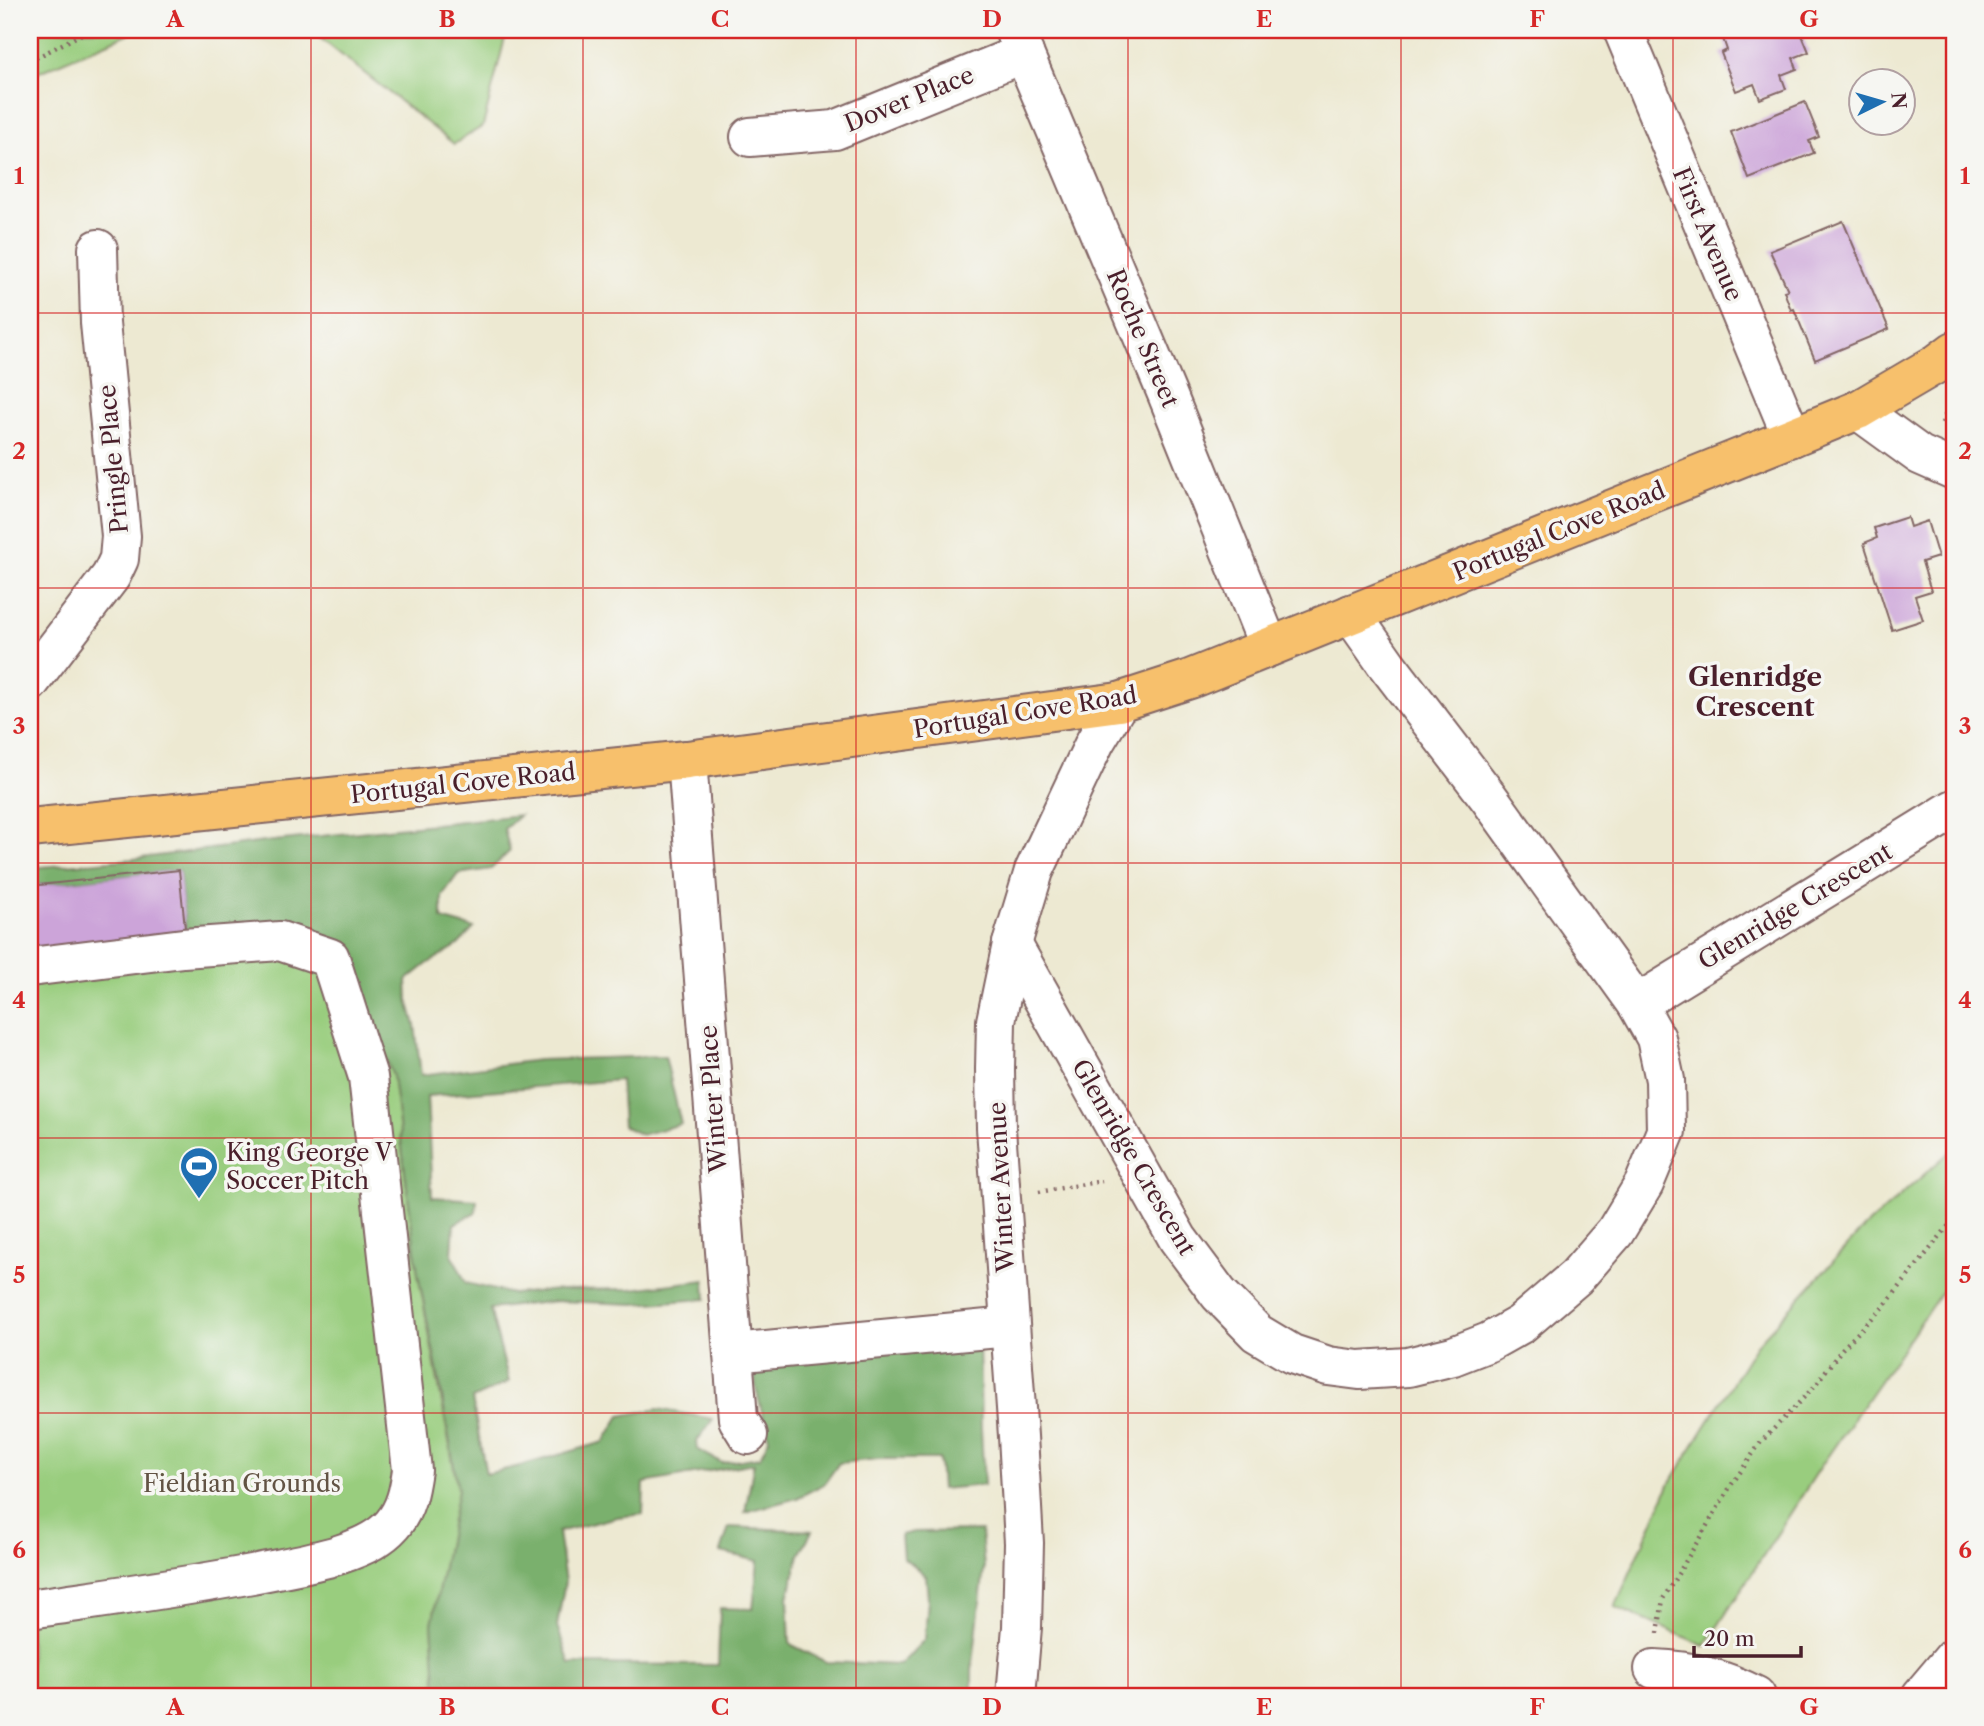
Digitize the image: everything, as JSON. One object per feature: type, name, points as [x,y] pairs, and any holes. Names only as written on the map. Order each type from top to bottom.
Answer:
[{"type":"main road","name":"Portugal Cove Road","points":[[30,828],[687,760],[1119,702],[1190,679],[1792,438],[1858,410],[1954,351]]},
{"type":"street","name":"First Avenue","points":[[1623,30],[1792,438]]},
{"type":"street","name":"Dover Place","points":[[750,137],[835,130],[1019,41]]},
{"type":"street","name":"Roche Street","points":[[1019,41],[1162,381],[1269,647]]},
{"type":"street","name":"Pringle Place","points":[[30,682],[111,576],[119,559],[121,536],[100,323],[98,249]]},
{"type":"street","points":[[1858,410],[1920,455],[1954,470]]},
{"type":"street","name":"Glenridge Crescent","points":[[1013,944],[1178,1239],[1219,1294],[1257,1333],[1292,1354],[1328,1366],[1359,1370],[1408,1367],[1453,1356],[1489,1342],[1521,1324],[1567,1285],[1615,1232],[1644,1184],[1666,1131],[1665,1080],[1656,1038],[1637,1004],[1489,798],[1351,614]]},
{"type":"street","name":"Winter Avenue","points":[[1016,1696],[1022,1627],[1024,1543],[996,1128],[996,1021],[1013,944],[1034,871],[1096,742],[1119,702]]},
{"type":"street","name":"Winter Place","points":[[687,760],[738,1419],[748,1435]]},
{"type":"street","name":"Glenridge Crescent","points":[[1637,1004],[1954,809]]},
{"type":"street","points":[[30,967],[183,948],[280,941],[330,958],[368,1077],[412,1470],[408,1497],[392,1525],[369,1543],[327,1559],[194,1585],[30,1609]]},
{"type":"street","points":[[733,1353],[1009,1327]]},
{"type":"street","points":[[1921,1696],[1954,1657]]},
{"type":"street","points":[[1654,1669],[1700,1673],[1756,1696]]},
{"type":"path","points":[[30,61],[89,30]]},
{"type":"path","points":[[1031,1194],[1096,1182]]},
{"type":"path","points":[[1654,1669],[1663,1599],[1732,1484],[1761,1442],[1813,1388],[1842,1349],[1886,1304],[1954,1219]]},
{"type":"green space","points":[[30,30],[137,30],[30,76]]},
{"type":"green space","points":[[310,30],[507,30],[483,126],[454,144]]},
{"type":"green space","points":[[520,815],[504,829],[510,851],[491,869],[458,874],[442,896],[442,919],[474,928],[458,945],[407,980],[421,1075],[539,1060],[665,1056],[681,1124],[641,1135],[623,1126],[620,1080],[427,1096],[432,1197],[477,1200],[476,1212],[454,1224],[452,1254],[466,1283],[512,1294],[631,1289],[705,1280],[706,1299],[634,1304],[557,1301],[490,1309],[509,1382],[472,1399],[486,1474],[604,1442],[620,1416],[658,1409],[713,1419],[697,1441],[698,1450],[722,1463],[760,1457],[769,1439],[756,1389],[753,1358],[979,1339],[984,1485],[941,1489],[939,1459],[878,1459],[839,1463],[824,1484],[797,1498],[745,1512],[754,1463],[644,1483],[643,1514],[617,1517],[558,1532],[565,1582],[557,1626],[570,1664],[718,1665],[720,1608],[753,1609],[758,1561],[721,1552],[729,1527],[812,1531],[799,1555],[788,1598],[790,1644],[826,1662],[900,1665],[925,1639],[928,1599],[926,1576],[903,1557],[901,1535],[914,1532],[981,1531],[984,1568],[972,1671],[972,1696],[437,1696],[432,1624],[458,1490],[418,1274],[393,1076],[360,993],[332,947],[186,937],[179,870],[30,886],[30,868],[133,859]]},
{"type":"green space","name":"Fieldian Grounds","points":[[292,926],[360,993],[393,1076],[418,1274],[458,1490],[432,1624],[437,1696],[30,1696],[30,953]]},
{"type":"green space","points":[[1954,1148],[1954,1274],[1823,1463],[1705,1646],[1615,1607],[1669,1485],[1756,1345],[1864,1228]]},
{"type":"building","points":[[1720,30],[1800,30],[1809,52],[1793,58],[1797,69],[1781,75],[1786,89],[1760,99],[1754,84],[1736,91],[1721,53],[1727,50]]},
{"type":"building","points":[[1805,102],[1819,137],[1809,141],[1814,153],[1749,179],[1731,132]]},
{"type":"building","points":[[1843,221],[1889,329],[1815,360],[1794,309],[1791,310],[1784,291],[1788,290],[1770,251]]},
{"type":"building","points":[[1907,517],[1910,527],[1927,521],[1938,557],[1922,562],[1931,591],[1915,596],[1923,620],[1892,630],[1864,543],[1877,538],[1874,528]]},
{"type":"building","points":[[179,870],[186,937],[30,953],[30,886]]},
{"type":"place","name":"King George V Soccer Pitch","points":[[199,1200]]},
{"type":"district","name":"Glenridge Crescent","points":[[1755,692]]}]
